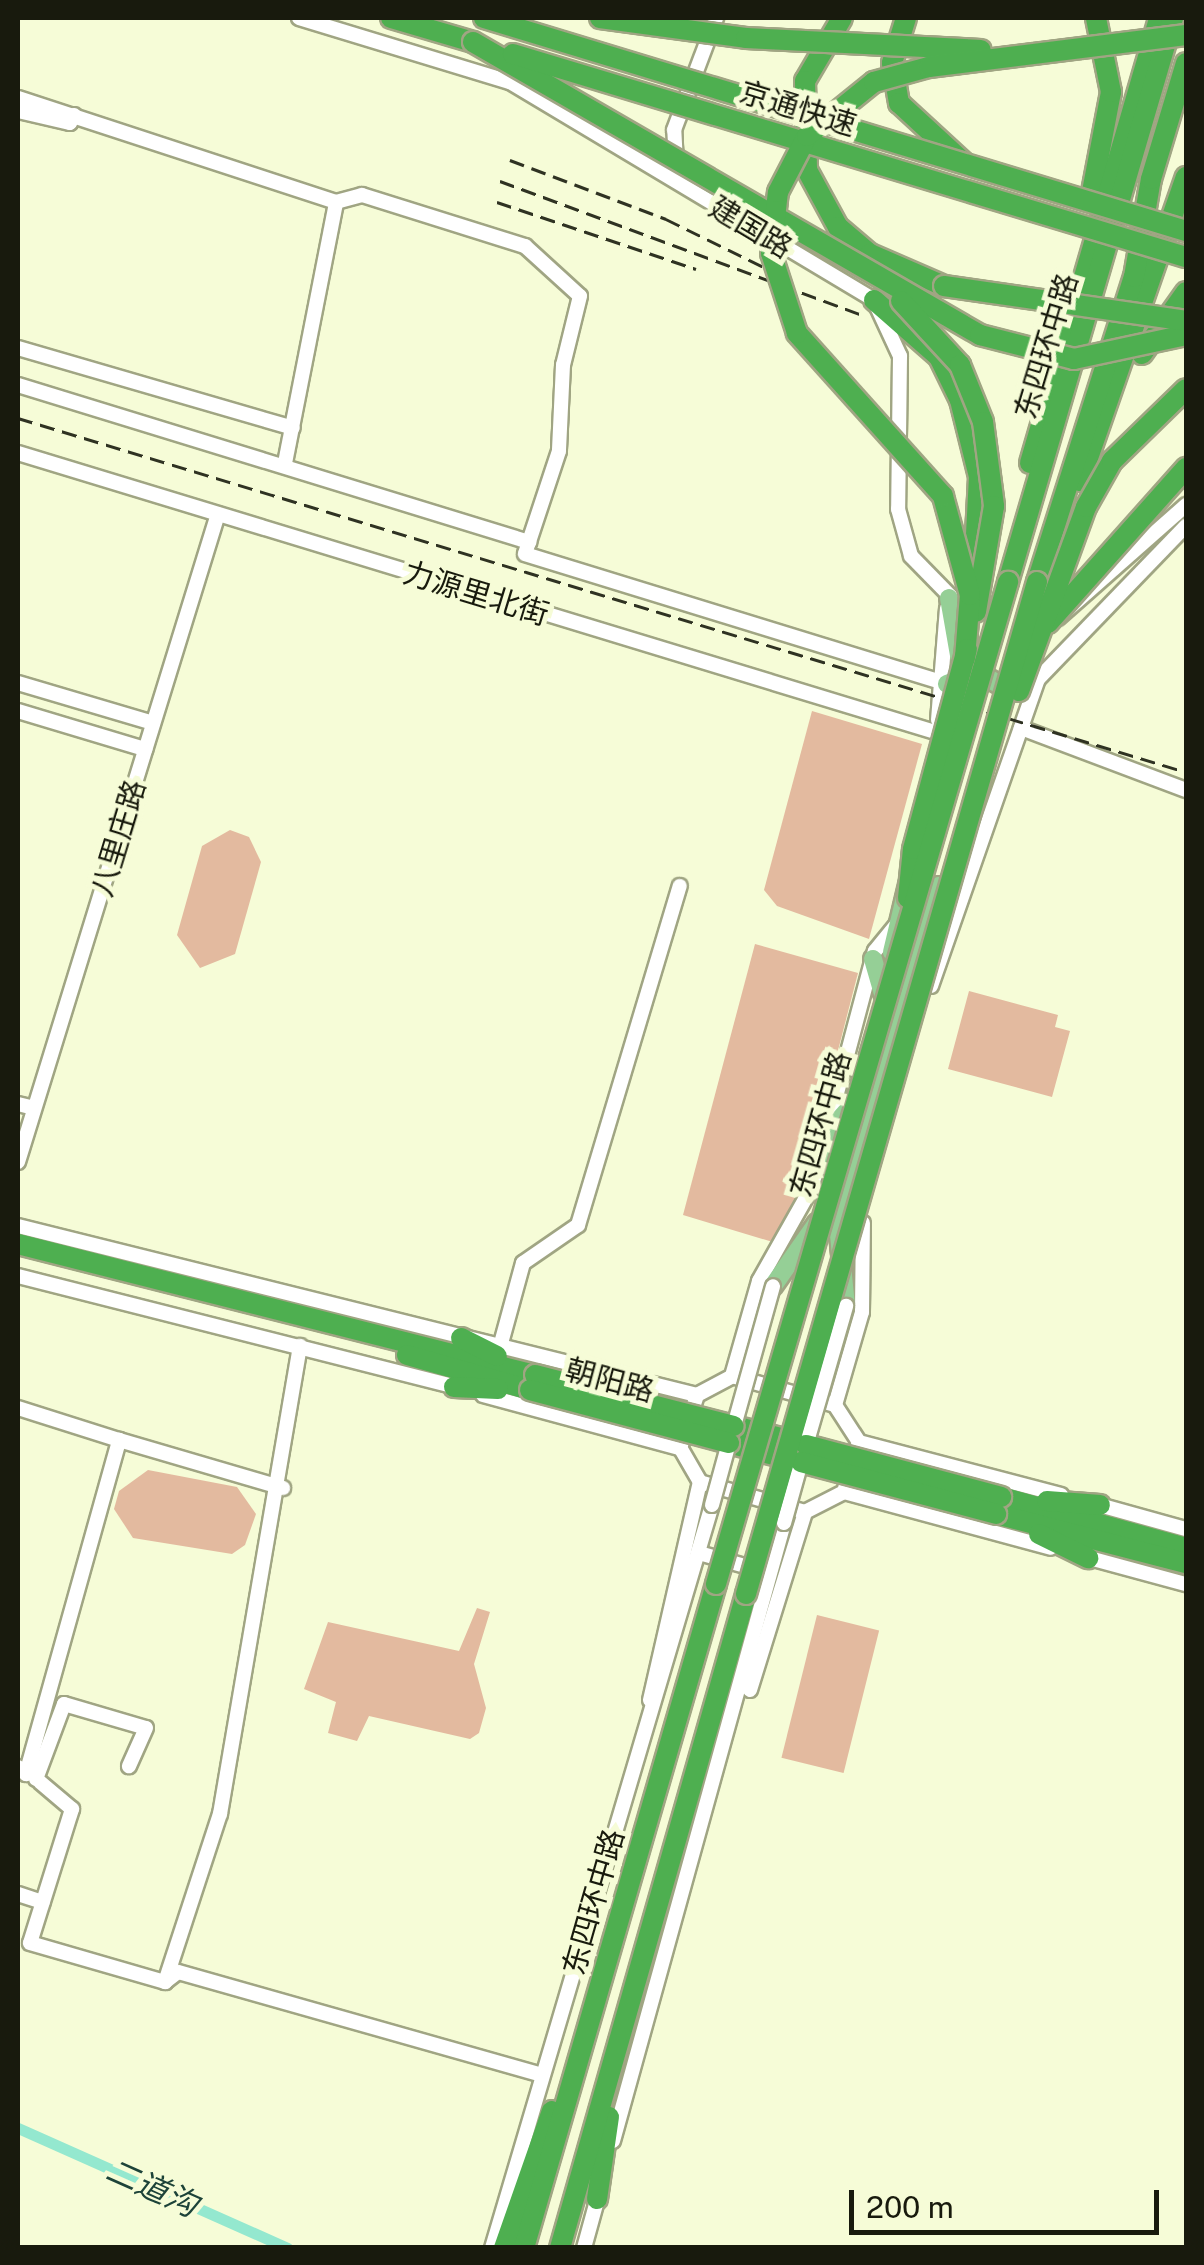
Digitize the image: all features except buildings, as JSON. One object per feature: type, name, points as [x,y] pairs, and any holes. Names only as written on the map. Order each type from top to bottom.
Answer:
[{"type":"highway","name":"京通快速","points":[[391,18],[1186,257]]},
{"type":"highway","name":"京通快速","points":[[484,18],[1186,231]]},
{"type":"highway","points":[[600,18],[746,38],[1038,52]]},
{"type":"highway","points":[[842,18],[805,81],[807,170],[838,227],[870,254],[944,286],[1186,321]]},
{"type":"highway","points":[[906,18],[893,85],[914,122],[968,166]]},
{"type":"highway","points":[[1075,284],[1110,92],[1096,18]]},
{"type":"highway","points":[[1008,582],[1007,554],[1075,284],[1159,18]]},
{"type":"highway","name":"东四环中路","points":[[524,2248],[1173,18]]},
{"type":"highway","points":[[958,673],[957,531],[923,464],[797,332],[776,278],[772,223],[807,136],[861,90],[929,66],[1186,35]]},
{"type":"highway","points":[[472,42],[672,151],[869,274],[1028,352],[1123,355],[1186,335]]},
{"type":"highway","name":"东四环中路","points":[[560,2248],[1036,582],[1134,277],[1150,178],[1186,63]]},
{"type":"highway","points":[[1047,548],[1107,412],[1186,177]]},
{"type":"highway","points":[[869,274],[934,330],[984,422],[994,506],[958,673],[912,849],[904,946]]},
{"type":"highway","points":[[1107,412],[1186,292]]},
{"type":"highway","points":[[874,300],[930,347],[960,400],[979,477],[959,596]]},
{"type":"highway","points":[[931,952],[1056,572],[1112,461],[1186,389]]},
{"type":"highway","points":[[1032,651],[1077,581],[1186,468]]},
{"type":"highway","name":"朝阳路","points":[[18,1244],[998,1506],[1186,1563]]},
{"type":"highway","name":"朝阳路","points":[[18,1256],[532,1382]]},
{"type":"highway","points":[[460,1338],[532,1382]]},
{"type":"highway","points":[[454,1387],[532,1382]]},
{"type":"highway","points":[[998,1506],[1100,1505]]},
{"type":"highway","points":[[998,1506],[1088,1558]]},
{"type":"highway","name":"朝阳路","points":[[998,1506],[1186,1548]]},
{"type":"highway","points":[[504,2248],[586,2036]]},
{"type":"highway","points":[[597,2199],[620,2044]]},
{"type":"main road","name":"东四环中路","points":[[846,1306],[839,1234],[1001,686],[1068,615]]},
{"type":"main road","points":[[958,673],[978,672],[1001,686]]},
{"type":"main road","name":"东四环中路","points":[[773,1286],[816,1228],[883,994],[935,788],[958,673]]},
{"type":"main road","points":[[935,788],[966,797]]},
{"type":"main road","points":[[873,959],[883,994]]},
{"type":"main road","points":[[834,1162],[828,1132],[850,1109]]},
{"type":"street","name":"建国路","points":[[300,18],[468,66],[510,82],[874,300]]},
{"type":"street","points":[[716,18],[672,157],[717,207]]},
{"type":"street","points":[[18,98],[336,202],[362,194],[525,246],[580,296],[563,365],[559,451],[525,554],[958,673]]},
{"type":"street","points":[[18,111],[70,124],[74,114]]},
{"type":"street","points":[[284,463],[336,202]]},
{"type":"street","points":[[874,300],[900,356],[900,468],[911,556],[959,596],[1009,623],[1068,615],[1186,505]]},
{"type":"street","points":[[18,348],[293,428]]},
{"type":"street","points":[[18,384],[284,463],[529,542]]},
{"type":"street","name":"力源里北街","points":[[18,453],[935,732]]},
{"type":"street","name":"八里庄路","points":[[18,1162],[218,514]]},
{"type":"street","points":[[835,1404],[862,1312],[859,1236],[934,974],[1038,679],[1068,638],[1186,526]]},
{"type":"street","name":"东四环中路","points":[[928,810],[935,732],[958,673],[959,596]]},
{"type":"street","points":[[18,683],[152,723]]},
{"type":"street","points":[[18,710],[145,749]]},
{"type":"street","points":[[1021,728],[1186,790]]},
{"type":"street","points":[[500,1347],[523,1263],[578,1224],[680,886]]},
{"type":"street","name":"东四环中路","points":[[732,1376],[759,1281],[800,1223],[873,959],[898,924]]},
{"type":"street","points":[[18,1104],[34,1108]]},
{"type":"street","name":"朝阳路","points":[[18,1226],[697,1395]]},
{"type":"street","name":"朝阳路","points":[[18,1276],[300,1346],[680,1448]]},
{"type":"street","name":"东四环中路","points":[[492,2248],[542,2075],[634,1788],[773,1286]]},
{"type":"street","name":"东四环中路","points":[[724,1762],[770,1573],[846,1306]]},
{"type":"street","points":[[165,1982],[220,1814],[283,1488],[300,1346]]},
{"type":"street","points":[[1186,1529],[859,1442],[835,1404],[732,1376],[697,1395],[680,1448],[700,1482],[806,1512],[844,1492],[1186,1584]]},
{"type":"street","points":[[18,1408],[283,1488]]},
{"type":"street","points":[[119,1440],[22,1771],[72,1809],[30,1943],[165,1982]]},
{"type":"street","points":[[844,1492],[859,1442]]},
{"type":"street","name":"东四环中路","points":[[634,1788],[700,1482]]},
{"type":"street","name":"东四环中路","points":[[584,2248],[724,1762],[806,1512]]},
{"type":"street","points":[[699,1553],[770,1573]]},
{"type":"street","points":[[40,1782],[64,1704],[146,1728],[129,1766]]},
{"type":"street","points":[[18,1894],[43,1902]]},
{"type":"street","points":[[165,1982],[178,1972],[542,2075]]},
{"type":"shaded area","points":[[812,711],[922,744],[869,939],[777,906],[764,890]]},
{"type":"shaded area","points":[[230,830],[249,837],[261,862],[235,954],[200,968],[177,935],[202,846]]},
{"type":"shaded area","points":[[755,944],[858,973],[794,1221],[776,1243],[683,1215]]},
{"type":"shaded area","points":[[969,991],[1058,1015],[1055,1027],[1070,1031],[1052,1097],[948,1069]]},
{"type":"shaded area","points":[[148,1470],[237,1487],[256,1514],[245,1545],[232,1554],[133,1538],[114,1509],[119,1491]]},
{"type":"shaded area","points":[[477,1608],[490,1612],[474,1664],[486,1708],[479,1733],[470,1739],[369,1716],[357,1741],[328,1733],[336,1702],[304,1689],[328,1622],[459,1651]]},
{"type":"shaded area","points":[[817,1615],[879,1630],[844,1773],[781,1758]]},
{"type":"waterway","name":"二道沟","points":[[18,2128],[287,2248]]},
{"type":"railway","points":[[510,160],[666,219],[782,276]]},
{"type":"railway","points":[[500,181],[862,315]]},
{"type":"railway","points":[[497,202],[696,269]]},
{"type":"railway","points":[[18,418],[1186,772]]}]
